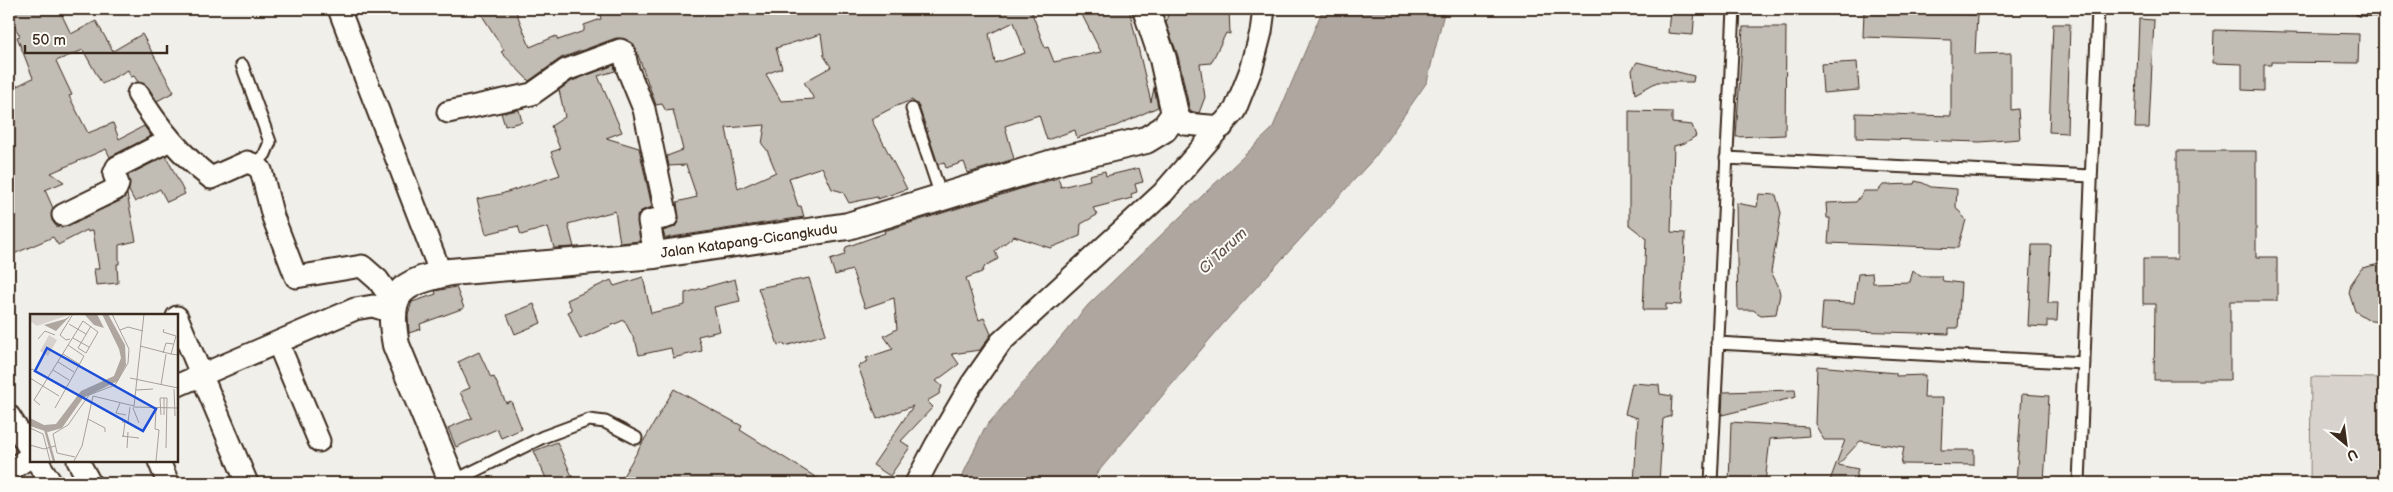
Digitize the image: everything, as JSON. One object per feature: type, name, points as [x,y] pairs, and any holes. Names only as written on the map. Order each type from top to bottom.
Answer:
[{"type":"street","points":[[339,9],[441,274]]},
{"type":"street","points":[[1146,9],[1164,58],[1175,114],[1185,124],[1222,126]]},
{"type":"street","points":[[916,483],[966,394],[1001,342],[1163,193],[1235,110],[1252,67],[1262,32],[1264,9]]},
{"type":"street","points":[[448,112],[532,94],[566,70],[620,50],[624,52],[628,70],[644,109],[667,217],[649,220],[655,255]]},
{"type":"street","points":[[138,94],[154,121],[170,140],[211,178],[247,162],[255,165],[260,170],[274,217],[296,277],[362,266],[378,280],[393,306],[396,345],[453,483]]},
{"type":"street","name":"Jalan Katapang-Cicangkudu","points":[[393,306],[406,286],[421,279],[441,274],[655,255],[848,226],[1066,159],[1146,140],[1164,129],[1175,114]]},
{"type":"street","points":[[63,215],[116,189],[118,184],[114,174],[117,167],[170,140]]},
{"type":"street","points":[[178,385],[355,310],[373,306],[393,306]]},
{"type":"street","points":[[178,317],[247,483]]},
{"type":"street","points":[[278,343],[319,442]]},
{"type":"street","points":[[9,416],[30,449]]},
{"type":"street","points":[[9,471],[30,457]]},
{"type":"street","points":[[38,462],[51,483]]},
{"type":"street","points":[[79,462],[90,483]]},
{"type":"street","points":[[159,462],[168,483]]},
{"type":"lane","points":[[1711,483],[1716,343],[1734,9]]},
{"type":"lane","points":[[2079,483],[2098,9]]},
{"type":"lane","points":[[2360,9],[2384,10]]},
{"type":"lane","points":[[242,65],[270,142],[266,154],[255,165]]},
{"type":"lane","points":[[912,109],[941,196]]},
{"type":"lane","points":[[1726,158],[2091,176]]},
{"type":"lane","points":[[1716,343],[2084,363]]},
{"type":"lane","points":[[453,483],[543,437],[589,420],[605,422],[636,438]]},
{"type":"shaded area","points":[[2311,377],[2384,378],[2384,483],[2310,483]]},
{"type":"water","name":"Ci Tarum","points":[[1323,9],[1445,9],[1427,82],[1375,157],[1222,325],[1097,473],[1092,483],[959,483],[984,429],[1088,305],[1272,129]]},
{"type":"building","points":[[19,9],[59,9],[71,34],[96,21],[113,51],[142,34],[174,92],[157,101],[148,87],[138,82],[134,76],[131,77],[128,70],[102,84],[83,50],[56,61],[72,95],[69,96],[88,133],[113,123],[119,139],[144,126],[151,136],[110,157],[106,149],[51,173],[64,182],[45,190],[53,208],[52,220],[56,226],[63,227],[122,200],[127,194],[136,241],[119,245],[118,283],[96,285],[94,269],[99,269],[93,230],[88,232],[87,230],[58,245],[53,237],[9,256],[9,90],[33,78],[17,37],[20,36],[9,16]]},
{"type":"building","points":[[478,9],[515,9],[530,47],[556,36],[558,40],[584,31],[584,25],[601,19],[600,14],[607,9],[1040,9],[1032,13],[1045,48],[1048,47],[1054,62],[1101,52],[1079,9],[1129,9],[1151,102],[1154,88],[1158,107],[1116,126],[1077,138],[1075,130],[1047,140],[1039,115],[1005,126],[1014,159],[968,173],[964,162],[946,168],[944,162],[938,164],[919,107],[912,100],[871,119],[907,189],[878,199],[877,197],[849,203],[843,192],[832,189],[822,167],[789,178],[798,206],[801,206],[804,217],[665,238],[663,231],[675,227],[679,220],[677,202],[697,197],[686,165],[669,166],[667,156],[683,150],[673,110],[666,111],[662,104],[656,105],[634,44],[625,39],[616,38],[561,58],[529,81],[501,52],[504,50]],"holes":[[[1014,22],[1025,53],[995,63],[989,34]],[[821,34],[824,56],[831,67],[804,82],[814,99],[781,101],[766,74],[782,68],[776,48]],[[765,125],[762,144],[767,150],[776,172],[738,189],[726,128]]]},
{"type":"building","points":[[1169,9],[1229,9],[1230,34],[1226,33],[1211,63],[1200,64],[1205,97],[1199,113],[1190,111],[1178,56],[1166,23]]},
{"type":"building","points":[[1670,9],[1695,9],[1693,35],[1668,33]]},
{"type":"building","points":[[1864,11],[1977,15],[1975,54],[2011,53],[2011,110],[2018,109],[2020,139],[1980,142],[1856,138],[1856,113],[1951,116],[1951,40],[1863,37]]},
{"type":"building","points":[[2139,19],[2154,20],[2149,128],[2135,128]]},
{"type":"building","points":[[2053,24],[2070,24],[2067,133],[2049,132]]},
{"type":"building","points":[[1743,27],[1786,27],[1785,135],[1736,137]]},
{"type":"building","points":[[2214,30],[2359,34],[2358,63],[2272,62],[2272,65],[2264,65],[2264,91],[2242,90],[2242,64],[2213,63]]},
{"type":"building","points":[[1637,62],[1694,76],[1693,82],[1657,82],[1635,94],[1632,70]]},
{"type":"building","points":[[1857,62],[1859,90],[1823,93],[1821,64]]},
{"type":"building","points":[[614,65],[615,71],[598,76],[622,132],[606,138],[639,148],[652,207],[641,211],[637,216],[640,241],[620,243],[615,211],[568,224],[574,247],[554,248],[548,227],[521,235],[518,226],[486,234],[477,199],[501,194],[560,175],[551,152],[560,149],[551,126],[565,117],[559,90],[572,81]]},
{"type":"building","points":[[519,110],[522,122],[505,126],[501,113]]},
{"type":"building","points":[[1629,111],[1672,112],[1672,123],[1692,125],[1696,136],[1685,143],[1674,146],[1671,232],[1685,233],[1684,272],[1681,305],[1666,304],[1666,310],[1643,310],[1646,238],[1629,225]]},
{"type":"building","points":[[2177,151],[2256,151],[2256,257],[2277,257],[2277,301],[2230,301],[2230,380],[2154,380],[2155,304],[2143,304],[2143,259],[2177,259]]},
{"type":"building","points":[[166,156],[185,194],[167,202],[160,189],[135,202],[129,191],[128,175]]},
{"type":"building","points":[[1139,168],[1143,182],[1135,184],[1137,192],[1131,194],[1132,198],[1093,208],[1097,215],[1081,224],[1080,236],[1050,248],[1014,236],[995,251],[998,259],[985,266],[982,272],[966,278],[979,320],[984,318],[991,334],[980,350],[952,354],[959,364],[936,381],[942,386],[939,394],[927,401],[933,407],[901,441],[910,447],[890,476],[873,465],[913,406],[877,419],[858,366],[868,361],[866,358],[893,349],[884,336],[897,329],[894,298],[865,308],[852,270],[835,275],[830,260],[844,255],[846,247],[885,233],[884,231],[1030,186],[1058,178],[1061,187],[1090,180],[1089,175],[1105,171],[1106,176]]},
{"type":"building","points":[[1915,181],[1931,187],[1957,189],[1956,207],[1966,220],[1958,248],[1828,243],[1830,218],[1827,218],[1826,203],[1856,202],[1864,191],[1878,191],[1883,185],[1914,184]]},
{"type":"building","points":[[1759,194],[1776,195],[1781,213],[1771,272],[1778,285],[1780,294],[1776,314],[1761,315],[1753,310],[1738,310],[1736,203],[1757,207]]},
{"type":"building","points":[[2032,245],[2051,245],[2048,303],[2058,303],[2057,321],[2047,321],[2047,327],[2028,326]]},
{"type":"building","points":[[2384,263],[2384,322],[2371,321],[2355,311],[2349,293],[2351,284],[2362,268]]},
{"type":"building","points":[[1913,270],[1920,276],[1941,276],[1943,281],[1961,283],[1958,328],[1949,328],[1949,334],[1821,330],[1823,302],[1854,303],[1858,274],[1872,273],[1873,283],[1910,282]]},
{"type":"building","points":[[643,277],[651,313],[685,305],[685,293],[735,279],[740,301],[714,307],[720,331],[698,336],[702,351],[673,358],[671,348],[639,355],[636,343],[624,320],[580,339],[568,312],[572,310],[567,300],[611,280],[614,286]]},
{"type":"building","points":[[809,278],[826,334],[785,346],[783,343],[778,345],[758,288]]},
{"type":"building","points":[[456,287],[464,308],[420,324],[421,329],[409,333],[408,314],[412,302],[436,294],[435,291]]},
{"type":"building","points":[[534,304],[541,323],[515,334],[507,315]]},
{"type":"building","points":[[479,352],[491,378],[494,377],[506,403],[511,401],[522,429],[501,438],[497,429],[456,447],[448,428],[472,418],[460,392],[470,388],[458,362]]},
{"type":"building","points":[[1817,366],[1896,373],[1896,376],[1925,375],[1924,398],[1943,398],[1941,450],[1974,450],[1974,465],[1901,464],[1904,447],[1860,441],[1838,465],[1858,469],[1855,483],[1829,483],[1845,440],[1824,440],[1815,424]]},
{"type":"building","points":[[1632,383],[1659,385],[1660,394],[1672,396],[1671,416],[1663,419],[1659,483],[1634,483],[1638,418],[1625,414]]},
{"type":"building","points":[[674,389],[742,426],[740,430],[825,483],[619,483]]},
{"type":"building","points":[[1795,390],[1796,397],[1722,415],[1723,392]]},
{"type":"building","points":[[2022,394],[2049,396],[2044,483],[2016,483]]},
{"type":"building","points":[[1731,422],[1808,427],[1809,436],[1770,439],[1765,483],[1729,483]]},
{"type":"building","points":[[557,442],[575,483],[548,483],[534,451]]}]
